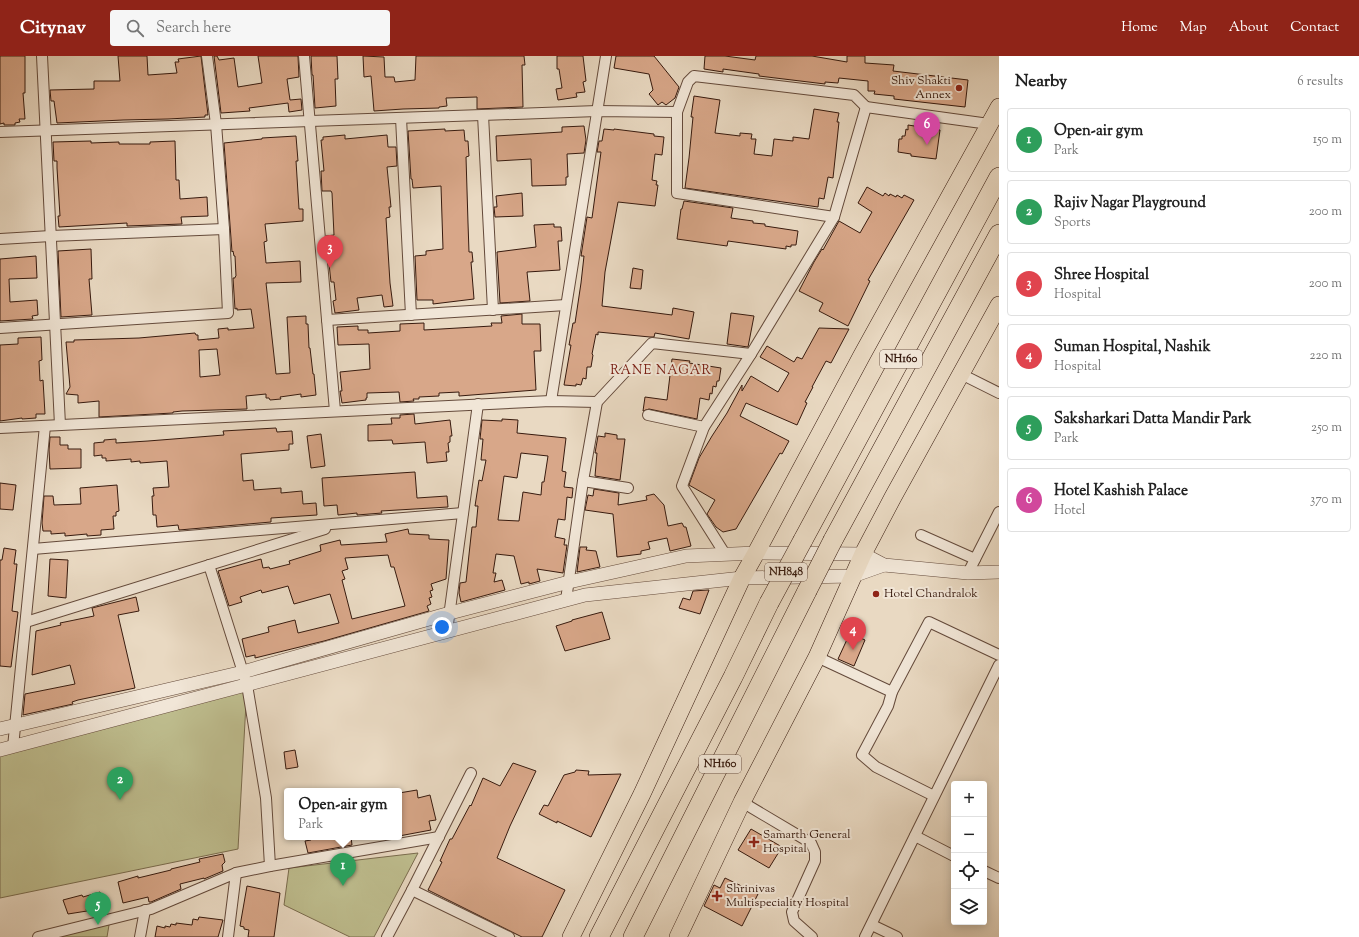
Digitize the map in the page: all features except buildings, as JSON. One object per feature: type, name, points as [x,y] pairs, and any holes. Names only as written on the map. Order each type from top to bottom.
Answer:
[{"type":"highway","name":"NH160","points":[[803,540],[999,178]]},
{"type":"highway","name":"NH160","points":[[633,937],[833,540],[999,234]]},
{"type":"highway","name":"NH848","points":[[769,603],[803,540]]},
{"type":"highway","name":"NH160","points":[[599,937],[733,677],[769,603]]},
{"type":"main road","points":[[571,937],[642,794],[742,578],[865,348],[999,107]]},
{"type":"main road","points":[[678,937],[742,802],[817,657],[863,554],[999,305]]},
{"type":"street","points":[[42,56],[60,425]]},
{"type":"street","points":[[0,328],[228,313],[224,229],[216,124],[207,56]]},
{"type":"street","points":[[304,56],[335,412]]},
{"type":"street","points":[[551,401],[606,56]]},
{"type":"street","points":[[834,217],[677,193],[678,112],[688,82],[694,76],[854,95],[866,107],[989,124]]},
{"type":"street","points":[[724,554],[682,486],[704,427],[751,354],[834,217],[866,107]]},
{"type":"street","points":[[0,132],[597,111],[678,112]]},
{"type":"street","points":[[483,115],[493,310]]},
{"type":"street","points":[[401,118],[411,315]]},
{"type":"street","points":[[0,239],[224,229]]},
{"type":"street","points":[[327,320],[566,305]]},
{"type":"street","points":[[566,600],[583,481],[597,402],[652,343],[751,354]]},
{"type":"street","points":[[961,374],[999,393]]},
{"type":"street","points":[[0,428],[478,404],[551,401],[597,402]]},
{"type":"street","points":[[448,632],[478,404]]},
{"type":"street","points":[[648,415],[704,427]]},
{"type":"street","points":[[13,747],[45,426]]},
{"type":"street","points":[[583,481],[628,488]]},
{"type":"street","points":[[968,572],[999,512]]},
{"type":"street","points":[[33,549],[463,513]]},
{"type":"street","points":[[26,622],[344,523]]},
{"type":"street","points":[[921,535],[975,559]]},
{"type":"street","points":[[0,729],[15,724],[243,672],[450,613],[569,582],[686,556],[756,553],[863,554],[884,565],[968,572],[999,572]]},
{"type":"street","points":[[209,565],[247,685],[266,798],[270,866]]},
{"type":"street","points":[[0,750],[585,595],[742,578],[853,576],[884,565]]},
{"type":"street","points":[[934,796],[876,768],[862,755],[888,706],[892,692],[929,622],[999,655]]},
{"type":"street","points":[[817,657],[892,692]]},
{"type":"street","points":[[865,937],[999,666]]},
{"type":"street","points":[[387,937],[471,773]]},
{"type":"street","points":[[742,802],[811,843],[816,852],[815,861],[792,912],[794,921],[812,937]]},
{"type":"street","points":[[914,836],[951,854]]},
{"type":"street","points":[[38,937],[64,934],[145,910],[236,873],[439,837]]},
{"type":"street","points":[[987,872],[999,878]]},
{"type":"street","points":[[228,937],[236,873]]},
{"type":"street","points":[[412,890],[509,937]]},
{"type":"street","points":[[140,937],[145,910]]},
{"type":"street","points":[[872,925],[897,937]]},
{"type":"shaded area","points":[[247,685],[238,849],[0,898],[0,750]]},
{"type":"shaded area","points":[[418,853],[374,937],[350,937],[284,905],[289,868]]},
{"type":"shaded area","points":[[110,919],[107,937],[62,937],[65,930]]},
{"type":"place","name":"Shiv Shakti Annex","points":[[959,88]]},
{"type":"place","name":"Hotel Kashish Palace","points":[[927,145]]},
{"type":"place","name":"Shree Hospital","points":[[330,268]]},
{"type":"place","name":"Hotel Chandralok","points":[[876,594]]},
{"type":"place","name":"Suman Hospital, Nashik","points":[[853,650]]},
{"type":"place","name":"Rajiv Nagar Playground","points":[[120,800]]},
{"type":"place","name":"Samarth General Hospital","points":[[754,842]]},
{"type":"place","name":"Open-air gym","points":[[343,886]]},
{"type":"place","name":"Shrinivas Multispeciality Hospital","points":[[717,896]]},
{"type":"place","name":"Saksharkari Datta Mandir Park","points":[[98,925]]},
{"type":"district","name":"RANE NAGAR","points":[[661,371]]}]
